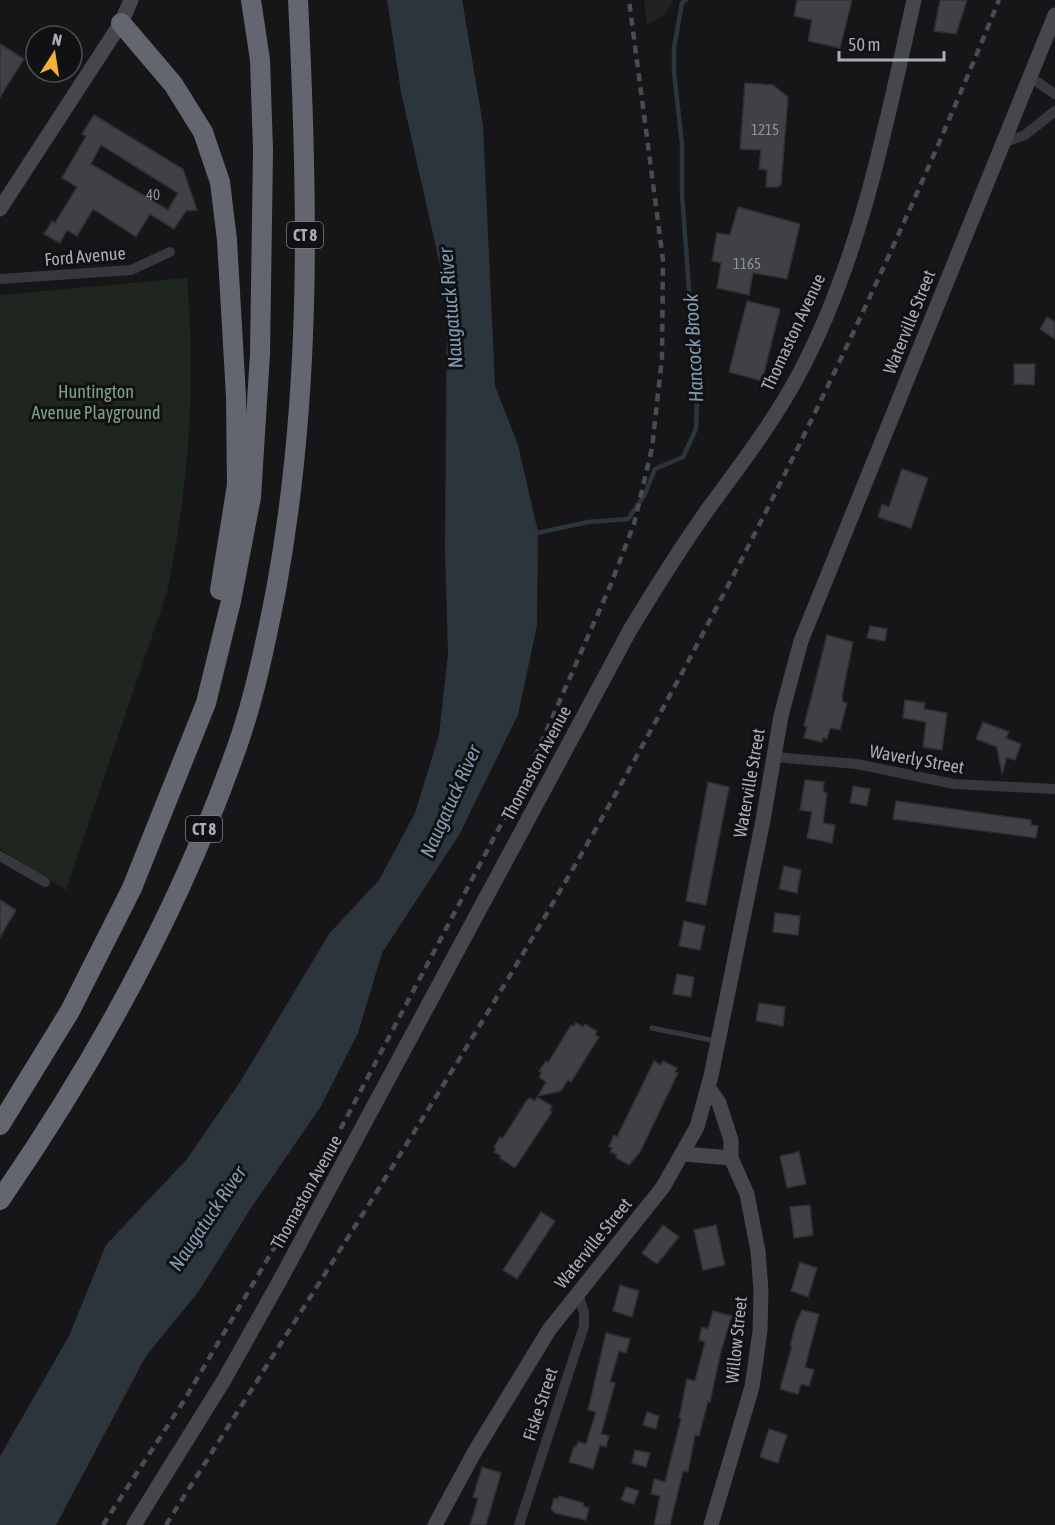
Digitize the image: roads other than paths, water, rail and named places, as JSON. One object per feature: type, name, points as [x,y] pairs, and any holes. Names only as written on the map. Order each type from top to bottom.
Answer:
[{"type":"highway","name":"CT 8","points":[[0,1125],[87,980],[127,898],[206,703],[231,601],[251,497],[260,354],[263,150],[260,60],[251,0]]},
{"type":"highway","name":"CT 8","points":[[0,1200],[71,1093],[107,1032],[170,909],[238,743],[266,639],[286,535],[300,417],[306,178],[301,53],[296,0]]},
{"type":"highway","points":[[121,22],[173,84],[203,132],[220,182],[227,240],[236,396],[237,485],[218,601],[196,700],[158,825]]},
{"type":"street","points":[[0,209],[121,22],[131,0]]},
{"type":"street","name":"Thomaston Avenue","points":[[134,1525],[224,1380],[279,1282],[630,630],[689,536],[768,426],[798,376],[827,310],[873,183],[914,0]]},
{"type":"street","name":"Waterville Street","points":[[435,1525],[520,1375],[554,1324],[663,1187],[684,1154],[697,1126],[718,1041],[787,690],[808,621],[1055,15]]},
{"type":"street","points":[[1030,76],[1055,94]]},
{"type":"street","points":[[1003,143],[1025,135],[1055,111]]},
{"type":"street","name":"Ford Avenue","points":[[0,279],[131,270],[170,252]]},
{"type":"street","name":"Waverly Street","points":[[774,757],[857,764],[954,784],[1055,789]]},
{"type":"street","points":[[0,856],[45,882]]},
{"type":"street","name":"Willow Street","points":[[708,1087],[719,1103],[731,1140],[731,1158],[747,1194],[753,1219],[761,1291],[760,1331],[752,1387],[711,1525]]},
{"type":"street","points":[[684,1154],[731,1158]]},
{"type":"street","name":"Fiske Street","points":[[519,1525],[584,1326],[584,1313],[578,1293]]},
{"type":"lane","points":[[652,1028],[718,1041]]},
{"type":"water","name":"Naugatuck River","points":[[387,0],[462,0],[463,5],[483,125],[495,386],[518,445],[538,532],[537,625],[518,715],[459,835],[382,953],[358,1033],[321,1106],[251,1208],[199,1291],[146,1356],[56,1525],[0,1525],[0,1456],[69,1336],[106,1245],[187,1159],[240,1082],[329,934],[379,880],[415,813],[439,735],[448,654],[445,551],[447,296],[401,92]]},
{"type":"waterway","name":"Hancock Brook","points":[[532,534],[588,522],[628,519],[644,496],[655,469],[683,457],[696,429],[697,398],[682,194],[682,144],[674,72],[674,48],[682,3],[686,0]]},
{"type":"railway","points":[[103,1525],[185,1399],[310,1187],[528,773],[611,584],[634,524],[652,448],[662,358],[663,260],[629,0]]},
{"type":"railway","points":[[166,1525],[395,1163],[507,980],[562,888],[668,698],[771,502],[867,304],[957,102],[999,0]]},
{"type":"park label","name":"Huntington Avenue Playground","points":[[96,401]]}]
